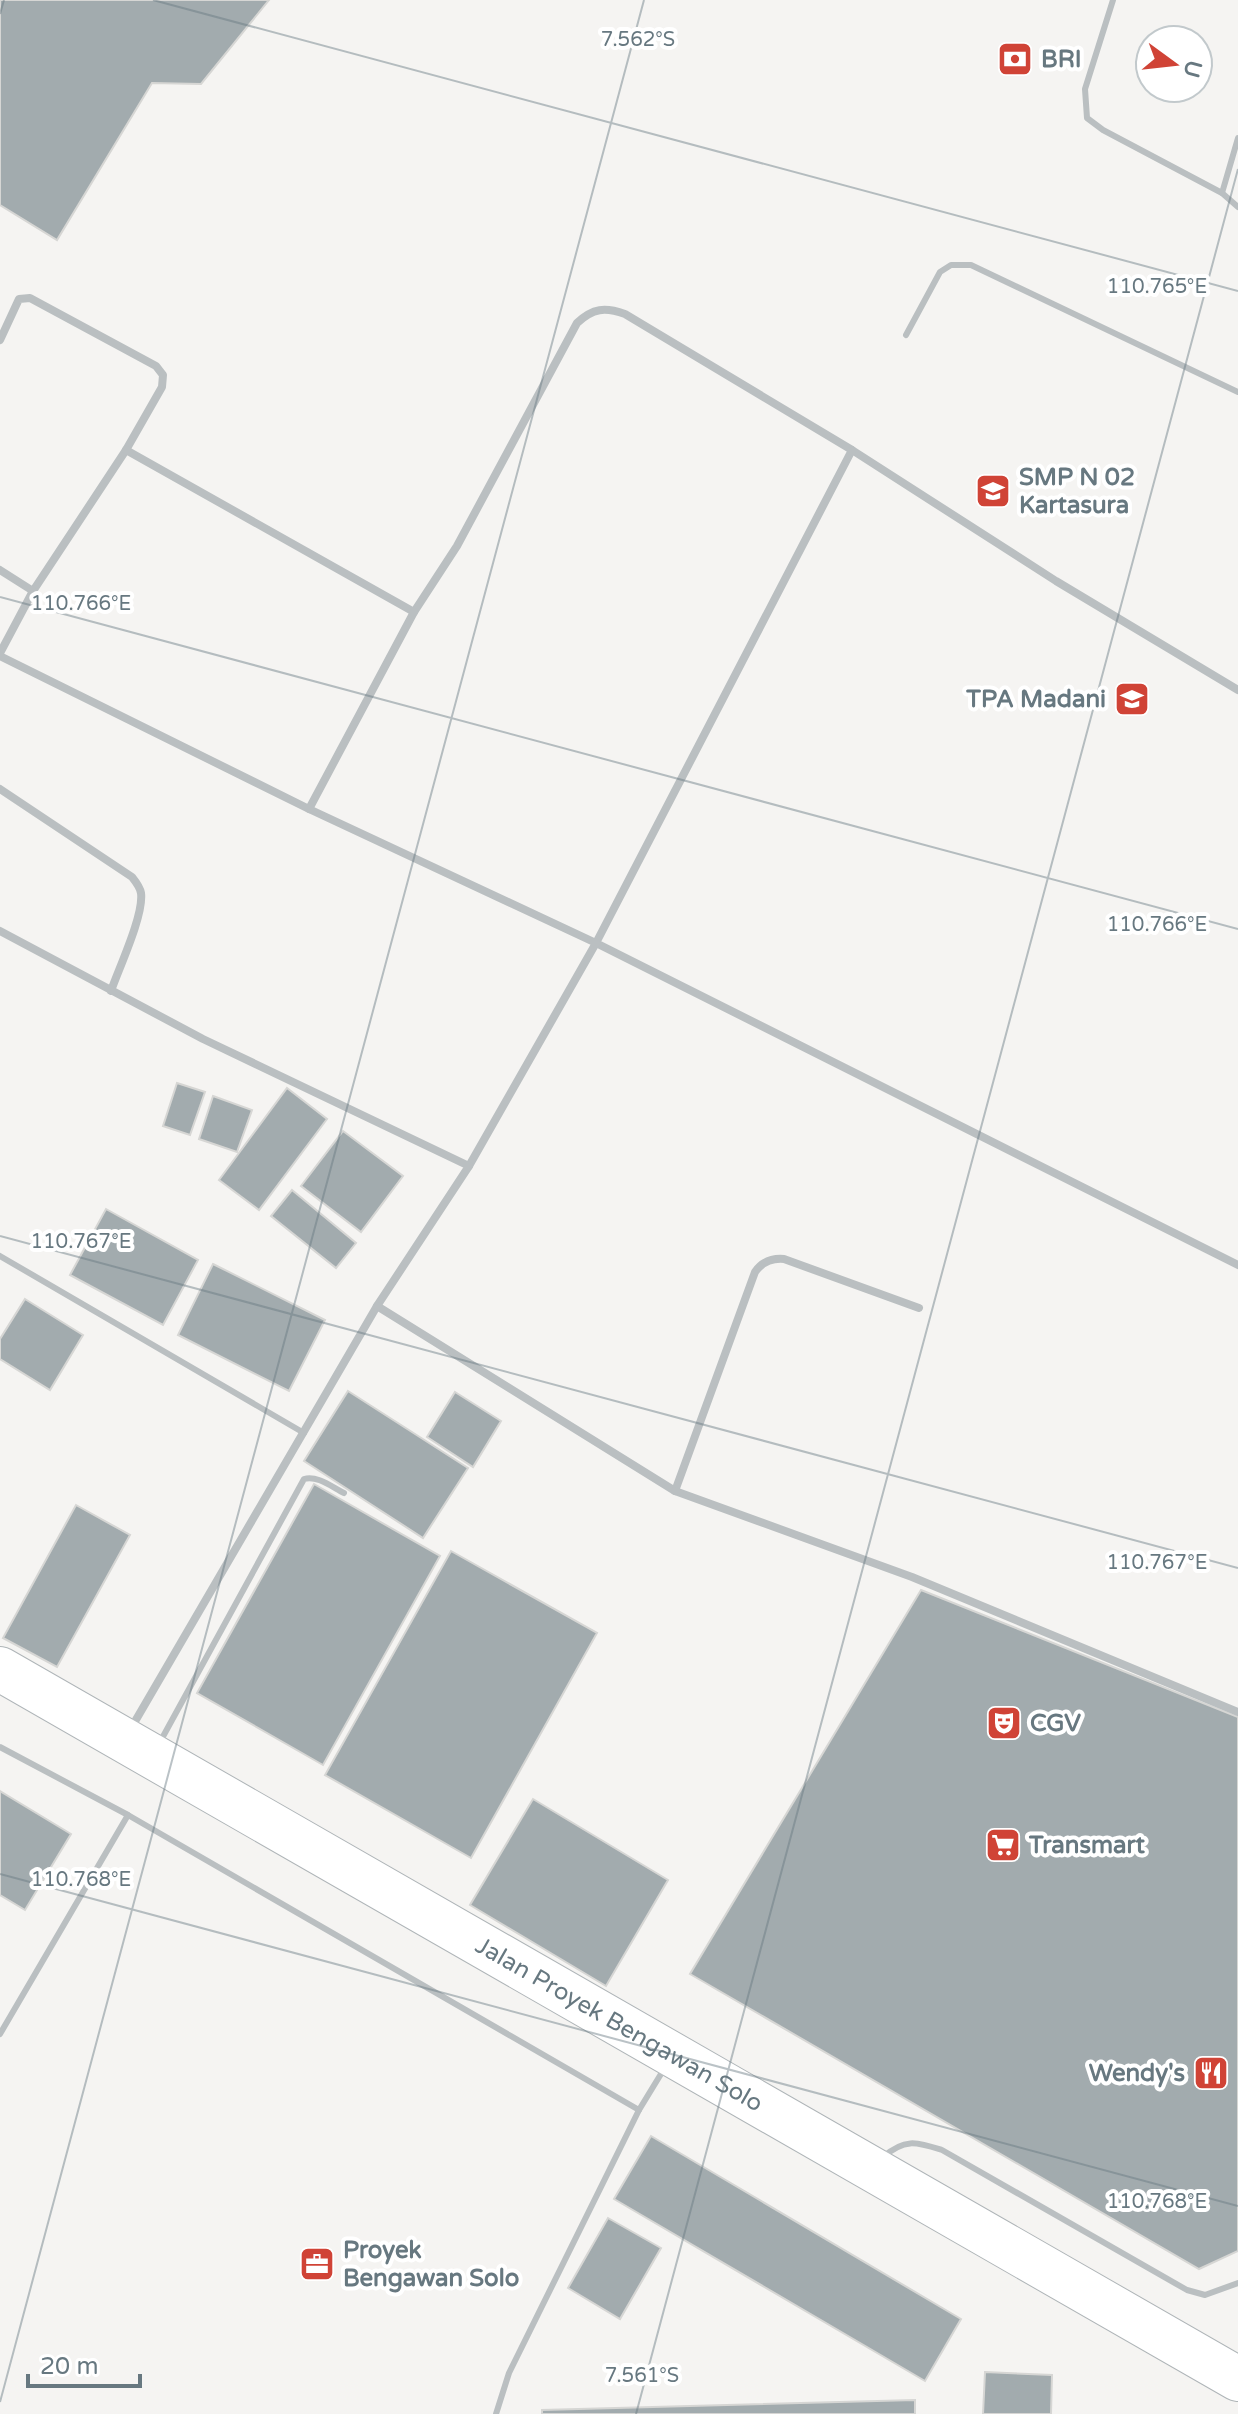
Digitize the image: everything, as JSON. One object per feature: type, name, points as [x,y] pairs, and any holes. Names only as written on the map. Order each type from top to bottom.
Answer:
[{"type":"street","points":[[0,340],[19,299],[30,298],[156,366],[163,375],[162,387],[126,450],[33,591],[0,655],[309,809],[596,943],[1238,1265]]},
{"type":"street","points":[[309,809],[414,612],[457,546],[577,323],[597,309],[611,309],[625,314],[852,450],[1056,581],[1238,690]]},
{"type":"street","points":[[126,450],[414,612]]},
{"type":"street","points":[[139,1748],[304,1433],[377,1306],[469,1166],[596,943],[852,450]]},
{"type":"street","points":[[0,570],[33,591]]},
{"type":"street","points":[[0,789],[137,883],[141,891],[137,918],[111,991]]},
{"type":"street","points":[[0,931],[203,1039],[469,1166]]},
{"type":"street","points":[[675,1491],[759,1266],[777,1258],[794,1261],[919,1308]]},
{"type":"street","points":[[377,1306],[675,1491],[912,1577],[1238,1712]]},
{"type":"street","name":"Jalan Proyek Bengawan Solo","points":[[0,1669],[1238,2379]]},
{"type":"lane","points":[[1113,0],[1085,89],[1087,118],[1103,130],[1222,193],[1238,207]]},
{"type":"lane","points":[[1222,193],[1238,138]]},
{"type":"lane","points":[[906,335],[940,272],[951,265],[971,265],[1238,392]]},
{"type":"lane","points":[[0,1256],[304,1433]]},
{"type":"lane","points":[[139,1748],[304,1479],[315,1478],[344,1493]]},
{"type":"lane","points":[[0,1747],[128,1815],[639,2110]]},
{"type":"lane","points":[[0,2034],[128,1815]]},
{"type":"lane","points":[[496,2414],[509,2373],[639,2110],[672,2053]]},
{"type":"lane","points":[[870,2168],[895,2147],[914,2142],[942,2150],[1187,2290],[1205,2295],[1238,2283]]},
{"type":"building","points":[[0,0],[269,0],[201,84],[152,83],[57,240],[0,205]]},
{"type":"building","points":[[177,1083],[205,1092],[190,1135],[163,1126]]},
{"type":"building","points":[[287,1088],[327,1119],[259,1210],[219,1180]]},
{"type":"building","points":[[213,1096],[252,1110],[237,1152],[199,1139]]},
{"type":"building","points":[[343,1131],[403,1176],[361,1232],[301,1186]]},
{"type":"building","points":[[292,1190],[356,1243],[336,1268],[271,1216]]},
{"type":"building","points":[[106,1209],[198,1260],[163,1325],[70,1275]]},
{"type":"building","points":[[213,1264],[325,1320],[289,1391],[178,1335]]},
{"type":"building","points":[[25,1299],[83,1335],[50,1390],[0,1359],[0,1339]]},
{"type":"building","points":[[348,1391],[468,1468],[423,1538],[304,1461]]},
{"type":"building","points":[[455,1392],[501,1421],[473,1467],[427,1437]]},
{"type":"building","points":[[314,1484],[440,1556],[323,1765],[197,1693]]},
{"type":"building","points":[[76,1505],[130,1535],[57,1667],[3,1638]]},
{"type":"building","points":[[451,1551],[597,1633],[471,1858],[325,1775]]},
{"type":"building","name":"Transmart","points":[[921,1590],[1238,1717],[1238,2251],[1199,2269],[690,1974]]},
{"type":"building","points":[[0,1791],[71,1834],[25,1910],[0,1895]]},
{"type":"building","points":[[533,1799],[668,1880],[606,1986],[470,1905]]},
{"type":"building","points":[[651,2136],[961,2319],[925,2381],[614,2199]]},
{"type":"building","points":[[608,2218],[661,2248],[620,2319],[568,2288]]},
{"type":"building","points":[[985,2372],[1052,2375],[1051,2414],[983,2414]]},
{"type":"building","points":[[915,2400],[915,2414],[542,2414],[542,2410]]},
{"type":"place","name":"BRI","points":[[1015,59]]},
{"type":"place","name":"SMP N 02 Kartasura","points":[[993,491]]},
{"type":"place","name":"TPA Madani","points":[[1132,699]]},
{"type":"place","name":"CGV","points":[[1004,1723]]},
{"type":"place","name":"Transmart","points":[[1003,1845]]},
{"type":"place","name":"Wendy's","points":[[1211,2073]]},
{"type":"place","name":"Proyek Bengawan Solo","points":[[317,2264]]}]
